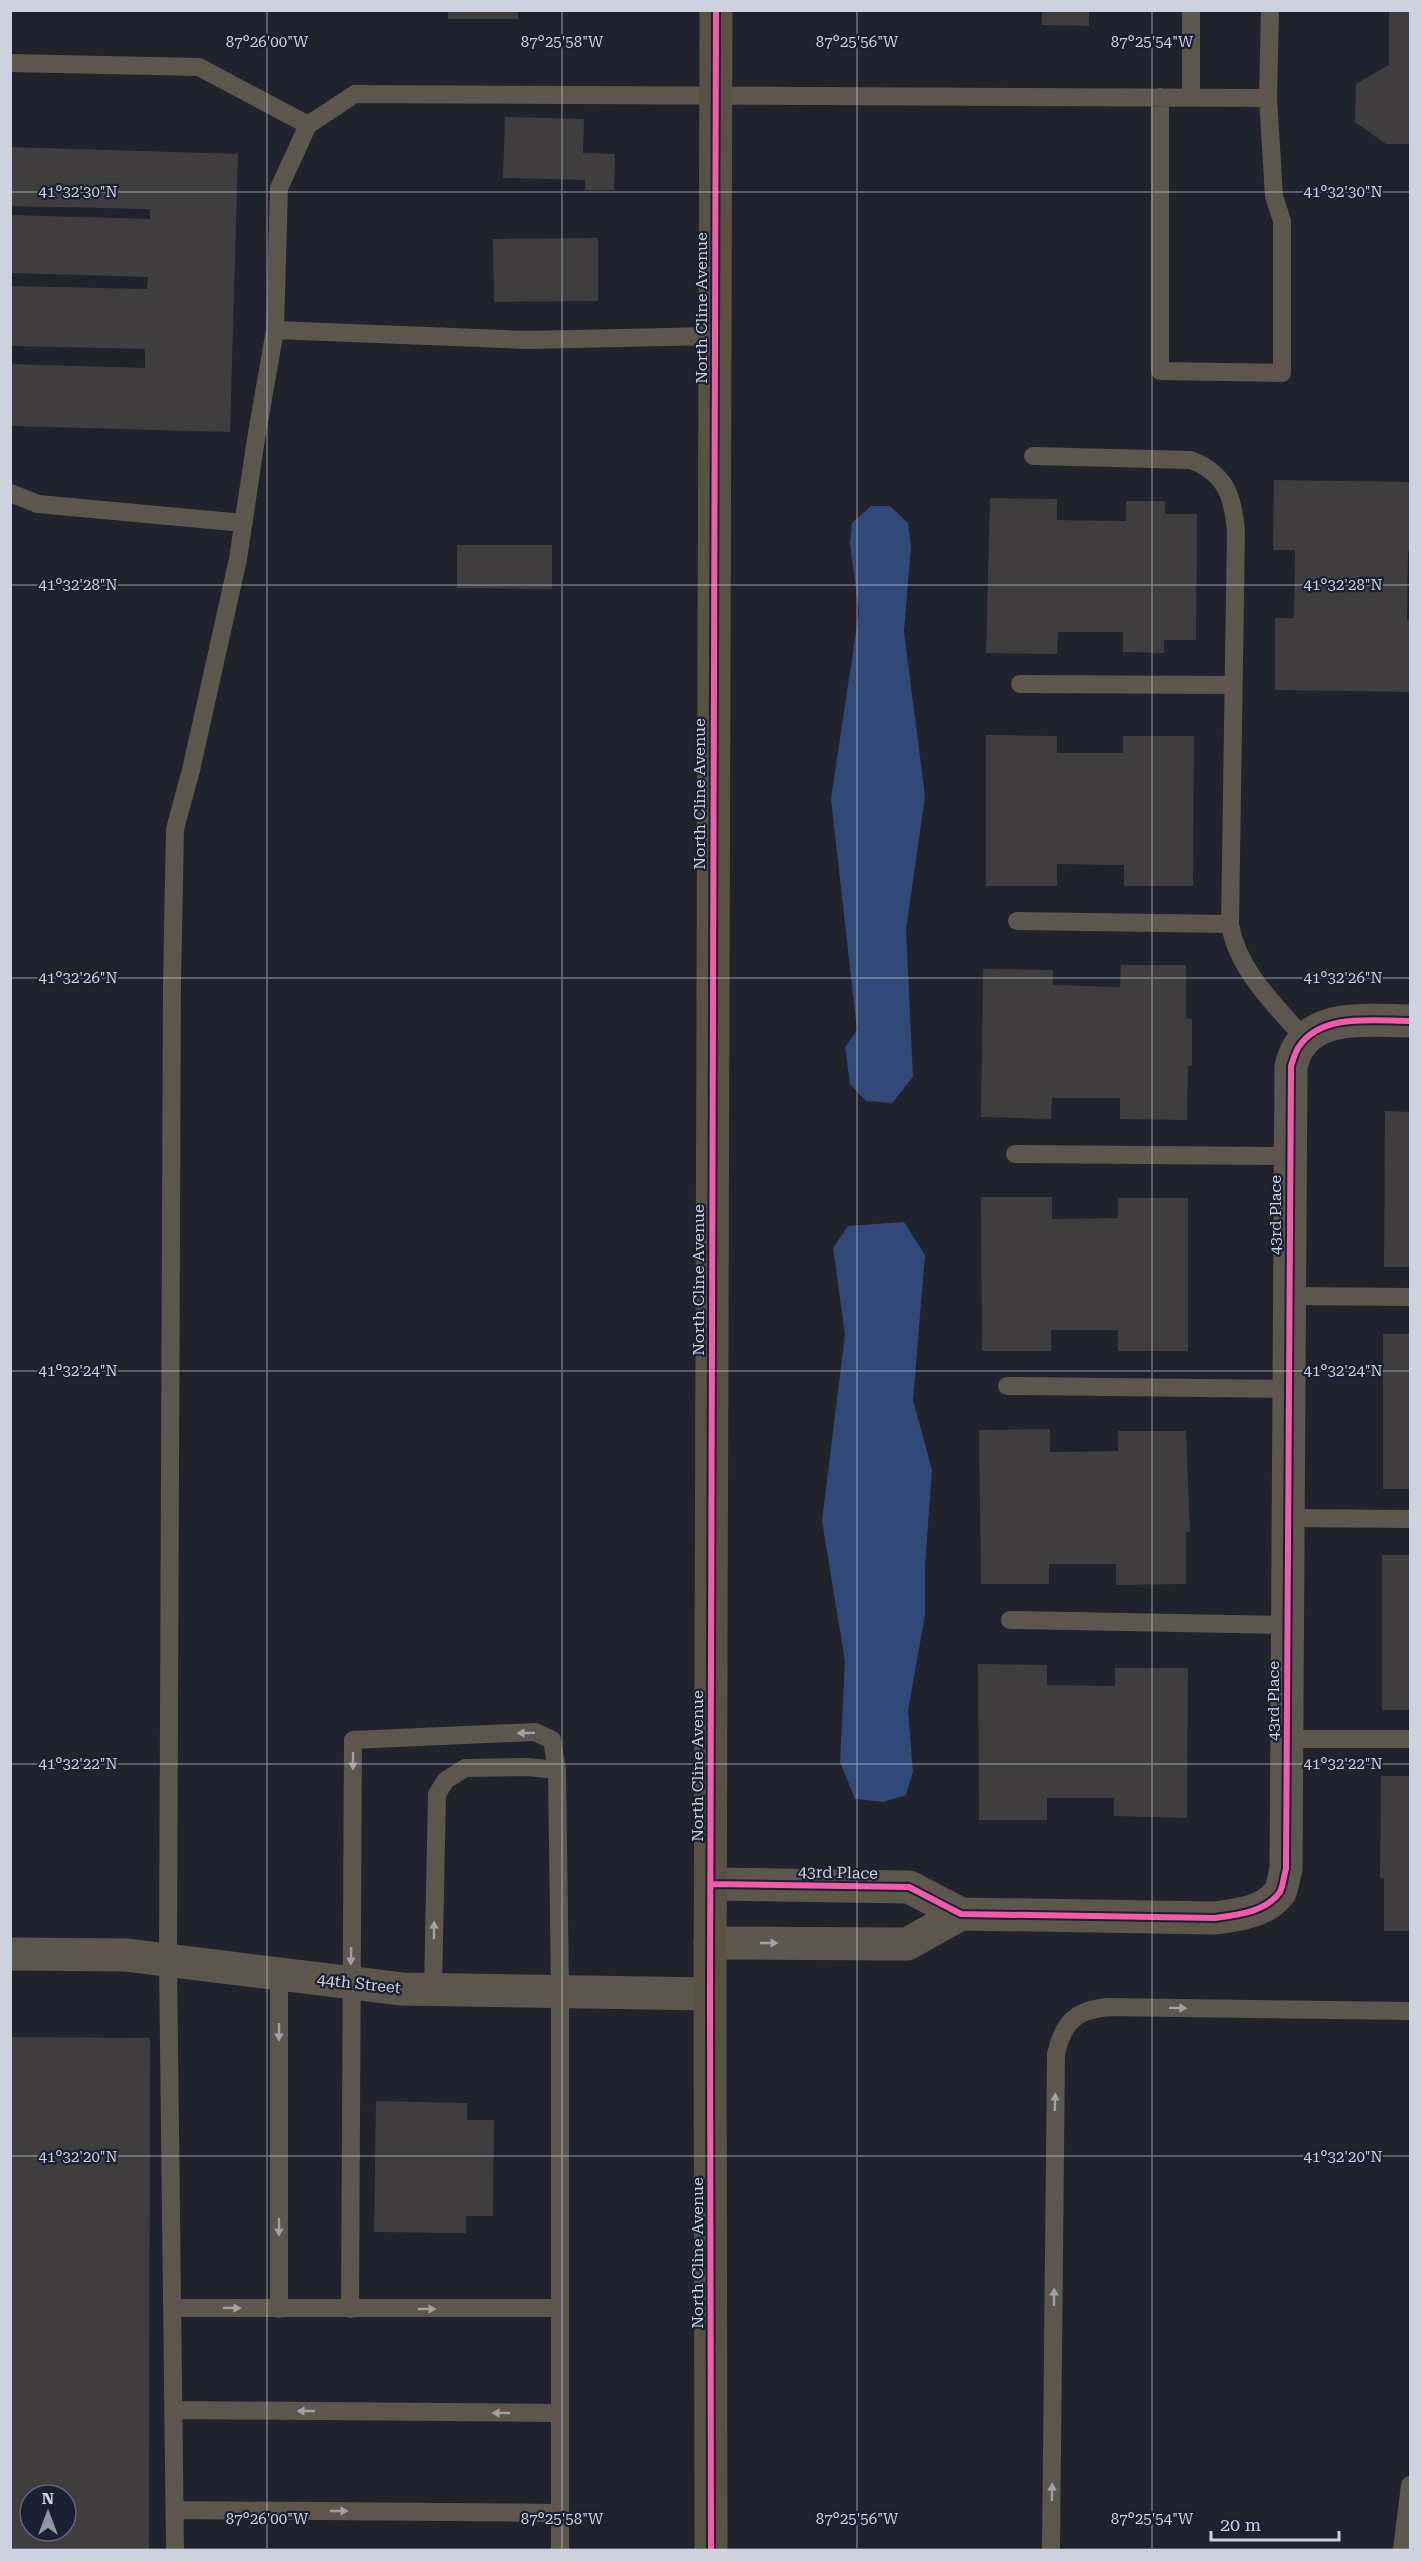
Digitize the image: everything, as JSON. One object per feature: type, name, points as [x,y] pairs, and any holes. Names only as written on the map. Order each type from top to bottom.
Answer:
[{"type":"street","name":"North Cline Avenue","points":[[711,2550],[710,1943],[716,10]]},
{"type":"street","name":"43rd Place","points":[[711,1884],[909,1887],[961,1914],[1215,1918],[1240,1915],[1263,1907],[1280,1891],[1286,1869],[1291,1066],[1298,1048],[1326,1026],[1342,1023],[1410,1021]]},
{"type":"street","name":"43rd Place","points":[[710,1943],[907,1944],[961,1914]]},
{"type":"street","name":"44th Street","points":[[10,1954],[126,1956],[402,1989],[710,1994]]},
{"type":"lane","points":[[1191,10],[1191,97]]},
{"type":"lane","points":[[1160,97],[1160,371],[1282,373],[1282,221],[1274,196],[1269,98],[1270,10]]},
{"type":"lane","points":[[10,63],[199,67],[308,125]]},
{"type":"lane","points":[[175,2550],[168,1960],[172,994],[175,829],[206,707],[244,523],[275,330],[279,188],[308,125],[355,94],[1269,98]]},
{"type":"lane","points":[[275,330],[526,340],[714,336]]},
{"type":"lane","points":[[1033,456],[1191,460],[1208,467],[1220,477],[1234,509],[1236,531],[1230,924],[1233,942],[1241,958],[1255,979],[1306,1040]]},
{"type":"lane","points":[[10,493],[39,504],[244,523]]},
{"type":"lane","points":[[1020,684],[1233,685]]},
{"type":"lane","points":[[1017,921],[1230,924]]},
{"type":"lane","points":[[1014,1154],[1289,1156]]},
{"type":"lane","points":[[1289,1296],[1410,1297]]},
{"type":"lane","points":[[1007,1386],[1288,1389]]},
{"type":"lane","points":[[1288,1518],[1410,1519]]},
{"type":"lane","points":[[1010,1620],[1287,1624]]},
{"type":"lane","points":[[350,2309],[353,1740],[535,1732],[552,1740],[556,1770],[560,1992],[560,2550]]},
{"type":"lane","points":[[1287,1739],[1410,1739]]},
{"type":"lane","points":[[433,1989],[437,1794],[446,1780],[465,1768],[527,1767],[556,1770]]},
{"type":"lane","points":[[279,1974],[279,2309]]},
{"type":"lane","points":[[1051,2550],[1056,2055],[1064,2029],[1083,2012],[1108,2007],[1410,2011]]},
{"type":"lane","points":[[173,2308],[560,2308]]},
{"type":"lane","points":[[174,2410],[560,2413]]},
{"type":"lane","points":[[1402,2550],[1410,2485]]},
{"type":"lane","points":[[175,2510],[560,2513]]},
{"type":"water","points":[[871,506],[890,506],[908,523],[911,546],[904,632],[925,796],[906,929],[913,1077],[892,1103],[866,1101],[850,1084],[845,1047],[857,1030],[831,799],[859,612],[850,544],[852,523]]},
{"type":"water","points":[[904,1222],[925,1255],[913,1400],[932,1470],[925,1566],[925,1615],[908,1711],[913,1772],[906,1795],[883,1802],[855,1799],[840,1762],[845,1661],[822,1521],[845,1334],[833,1248],[848,1226]]},
{"type":"building","points":[[448,10],[518,10],[518,19],[448,19]]},
{"type":"building","points":[[1042,10],[1089,10],[1089,26],[1042,25]]},
{"type":"building","points":[[1389,10],[1410,10],[1410,144],[1386,144],[1355,122],[1356,84],[1389,65]]},
{"type":"building","points":[[505,117],[584,119],[583,153],[615,154],[614,190],[585,190],[585,180],[503,178]]},
{"type":"building","points":[[10,147],[238,154],[230,432],[10,426],[10,364],[145,368],[145,349],[10,346],[10,286],[147,289],[148,277],[10,273],[10,215],[150,219],[150,209],[10,206]]},
{"type":"building","points":[[598,238],[598,301],[494,302],[493,239]]},
{"type":"building","points":[[1274,480],[1410,482],[1407,620],[1410,620],[1410,692],[1275,690],[1275,618],[1294,618],[1295,550],[1273,550]]},
{"type":"building","points":[[990,498],[1057,499],[1057,520],[1126,521],[1126,501],[1165,501],[1165,514],[1197,514],[1196,640],[1164,640],[1164,653],[1123,652],[1123,632],[1058,632],[1057,654],[986,653]]},
{"type":"building","points":[[457,545],[552,545],[552,589],[457,588]]},
{"type":"building","points":[[986,735],[1057,736],[1057,753],[1123,753],[1123,736],[1194,736],[1193,886],[1124,886],[1124,865],[1057,864],[1057,886],[986,886]]},
{"type":"building","points":[[1121,965],[1186,965],[1186,1018],[1192,1019],[1192,1066],[1188,1066],[1187,1120],[1120,1119],[1120,1098],[1052,1098],[1051,1119],[981,1117],[983,969],[1053,970],[1053,985],[1120,987]]},
{"type":"building","points":[[1385,1111],[1410,1112],[1410,1267],[1384,1267]]},
{"type":"building","points":[[981,1197],[1052,1197],[1052,1219],[1118,1218],[1118,1198],[1188,1198],[1188,1351],[1118,1351],[1118,1330],[1051,1330],[1051,1351],[982,1351]]},
{"type":"building","points":[[1383,1334],[1410,1334],[1410,1489],[1383,1489]]},
{"type":"building","points":[[1050,1429],[1050,1452],[1118,1451],[1118,1431],[1186,1431],[1190,1532],[1186,1532],[1186,1584],[1116,1585],[1116,1564],[1049,1564],[1049,1584],[981,1584],[979,1430]]},
{"type":"building","points":[[1382,1555],[1410,1555],[1410,1710],[1382,1710]]},
{"type":"building","points":[[978,1664],[1047,1665],[1047,1685],[1115,1686],[1115,1668],[1188,1668],[1187,1818],[1114,1816],[1114,1798],[1047,1798],[1047,1820],[979,1820]]},
{"type":"building","points":[[1381,1776],[1410,1776],[1410,1931],[1384,1931],[1384,1878],[1380,1878]]},
{"type":"building","points":[[10,2037],[150,2038],[149,2550],[10,2550]]},
{"type":"building","points":[[376,2101],[467,2103],[467,2120],[494,2120],[493,2216],[466,2216],[466,2233],[374,2232]]},
{"type":"cycle path","points":[[711,2550],[710,1994],[716,10]]},
{"type":"cycle path","points":[[711,1884],[909,1887],[961,1914],[1215,1918],[1242,1914],[1259,1908],[1274,1899],[1280,1892],[1286,1869],[1291,1066],[1298,1048],[1320,1029],[1349,1021],[1410,1021]]}]
